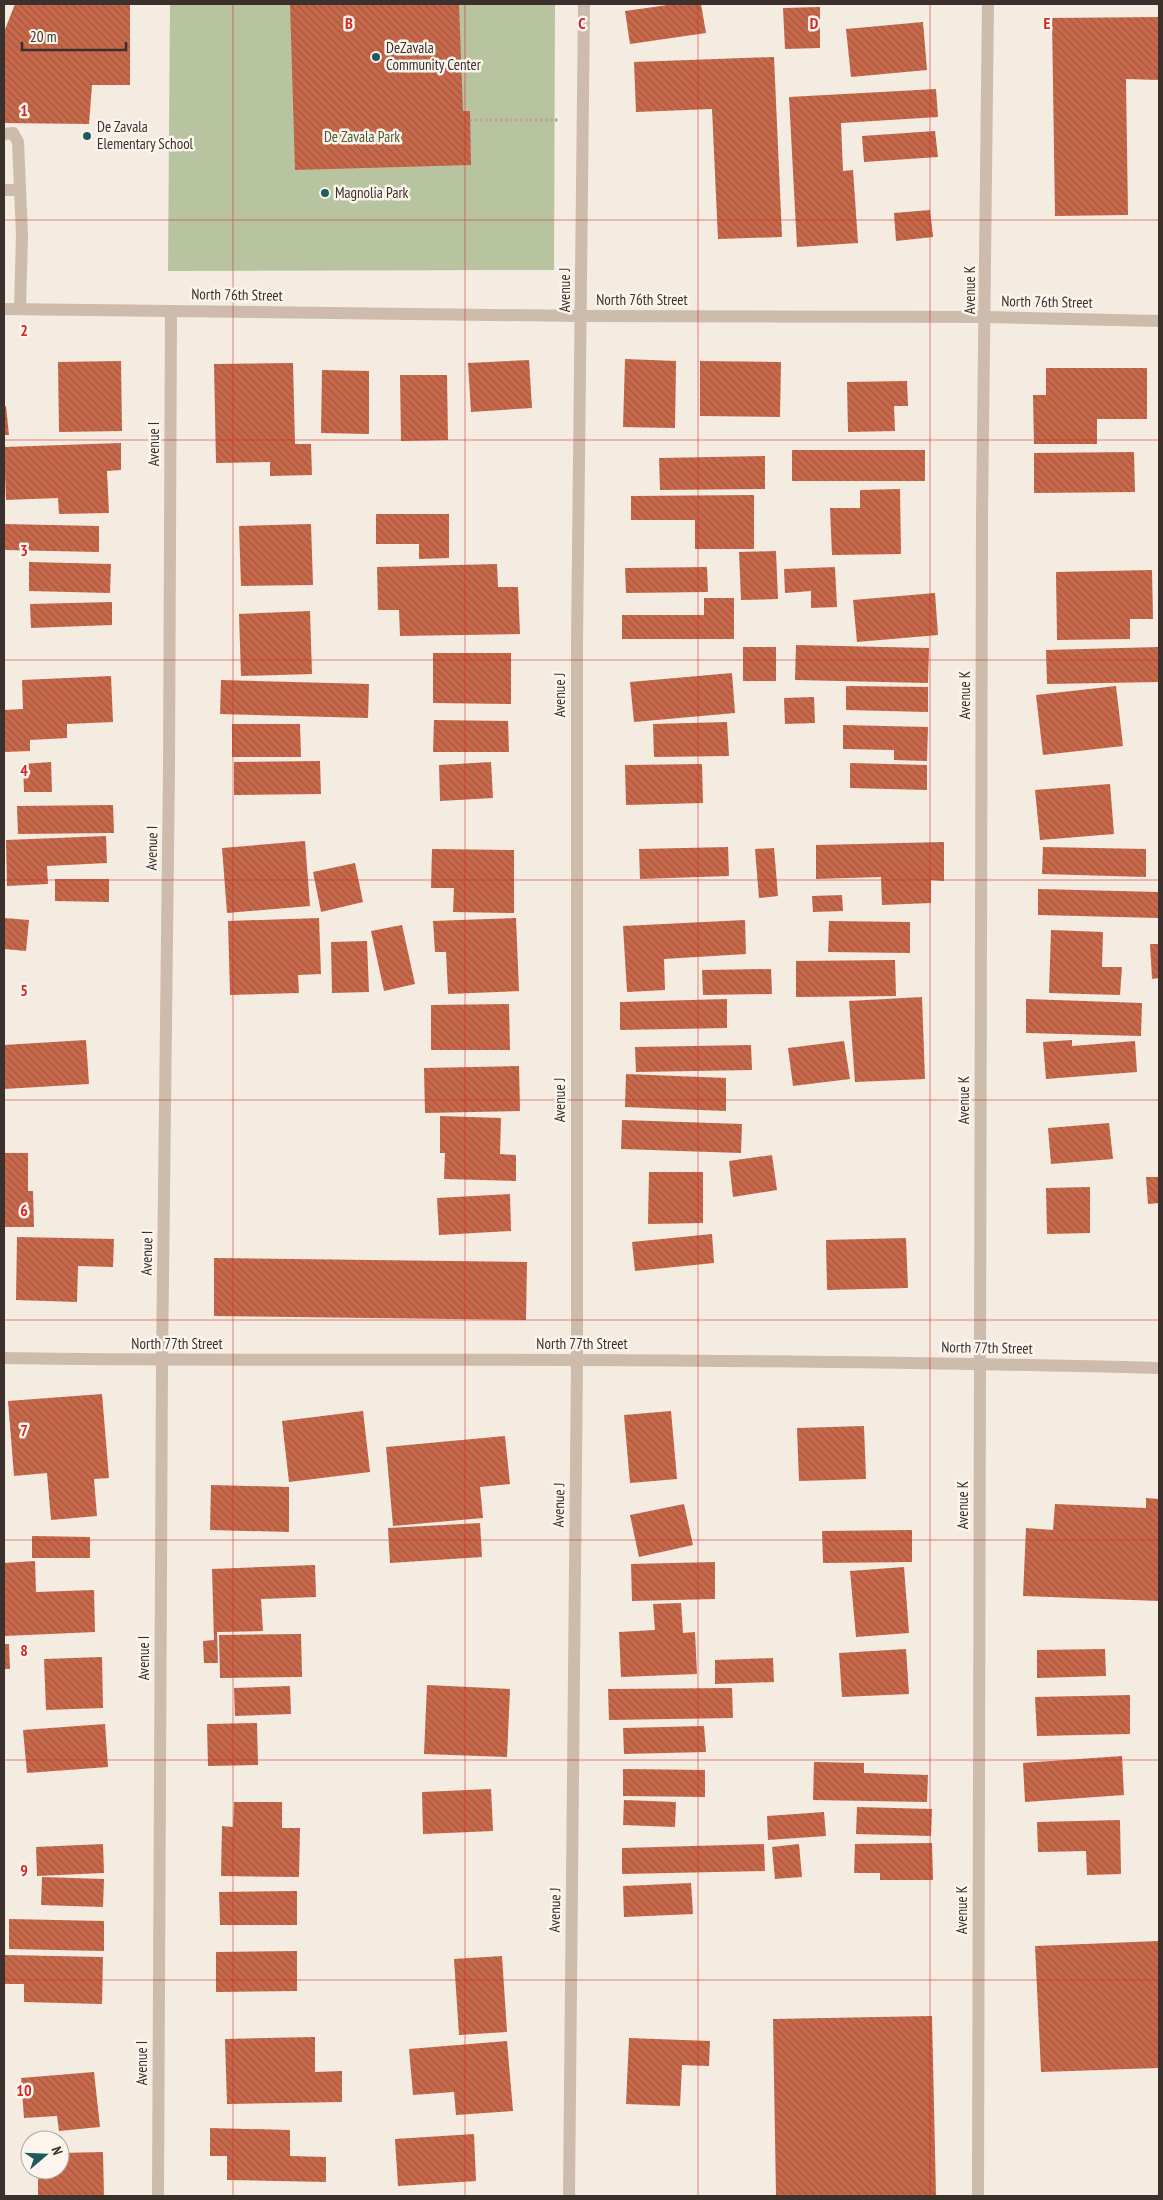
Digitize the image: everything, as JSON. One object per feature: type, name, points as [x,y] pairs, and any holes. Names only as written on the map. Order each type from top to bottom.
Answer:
[{"type":"street","name":"Avenue J","points":[[569,2196],[577,1360],[577,643],[584,4]]},
{"type":"street","name":"Avenue K","points":[[978,2196],[982,517],[986,317],[988,4]]},
{"type":"street","points":[[4,134],[13,133],[18,142],[22,235],[20,309]]},
{"type":"street","points":[[4,190],[20,190]]},
{"type":"street","name":"North 76th Street","points":[[4,309],[581,316],[986,317],[1159,321]]},
{"type":"street","name":"Avenue I","points":[[158,2196],[162,1361],[169,769],[171,311]]},
{"type":"street","name":"North 77th Street","points":[[4,1358],[162,1361],[577,1360],[979,1363],[1159,1368]]},
{"type":"path","points":[[470,120],[583,120]]},
{"type":"green space","name":"De Zavala Park","points":[[170,4],[555,4],[554,270],[168,271]]},
{"type":"building","points":[[15,4],[130,4],[130,85],[92,85],[89,124],[4,123],[4,32]]},
{"type":"building","name":"DeZavala Community Center","points":[[290,4],[459,4],[463,111],[470,111],[471,165],[295,170]]},
{"type":"building","points":[[675,4],[701,4],[706,33],[630,44],[625,11]]},
{"type":"building","points":[[820,7],[820,48],[785,49],[783,8]]},
{"type":"building","points":[[1159,17],[1159,80],[1126,79],[1128,215],[1055,216],[1052,18]]},
{"type":"building","points":[[923,22],[927,70],[851,77],[846,29]]},
{"type":"building","points":[[774,57],[782,237],[718,239],[712,109],[636,112],[634,62]]},
{"type":"building","points":[[936,89],[938,117],[841,123],[843,171],[853,170],[858,243],[797,247],[789,97]]},
{"type":"building","points":[[935,131],[938,157],[864,162],[862,136]]},
{"type":"building","points":[[930,210],[933,237],[896,241],[894,213]]},
{"type":"building","points":[[625,359],[676,361],[675,428],[623,427]]},
{"type":"building","points":[[529,360],[532,408],[471,412],[468,363]]},
{"type":"building","points":[[121,361],[122,431],[59,432],[58,362]]},
{"type":"building","points":[[700,361],[781,362],[780,417],[700,416]]},
{"type":"building","points":[[293,363],[295,444],[311,444],[312,475],[270,476],[270,462],[216,463],[214,364]]},
{"type":"building","points":[[1046,368],[1147,368],[1147,419],[1097,419],[1097,444],[1034,444],[1033,395],[1046,395]]},
{"type":"building","points":[[322,370],[369,371],[369,434],[321,433]]},
{"type":"building","points":[[400,375],[447,375],[448,440],[401,441]]},
{"type":"building","points":[[907,381],[908,406],[894,406],[895,431],[848,432],[847,382]]},
{"type":"building","points":[[4,406],[6,406],[9,435],[4,435]]},
{"type":"building","points":[[121,443],[121,470],[107,471],[109,513],[59,514],[58,498],[6,500],[4,447]]},
{"type":"building","points":[[792,450],[925,450],[925,481],[792,481]]},
{"type":"building","points":[[1134,452],[1135,492],[1034,493],[1034,453]]},
{"type":"building","points":[[765,456],[765,489],[660,490],[659,458]]},
{"type":"building","points":[[900,489],[901,554],[832,555],[830,508],[860,508],[860,490]]},
{"type":"building","points":[[754,495],[754,549],[695,549],[695,520],[631,520],[631,496]]},
{"type":"building","points":[[376,514],[449,514],[449,558],[419,559],[419,544],[376,544]]},
{"type":"building","points":[[4,524],[99,526],[99,552],[4,550]]},
{"type":"building","points":[[311,524],[313,585],[241,586],[239,526]]},
{"type":"building","points":[[776,551],[778,599],[741,600],[739,552]]},
{"type":"building","points":[[29,562],[111,564],[110,593],[29,591]]},
{"type":"building","points":[[497,564],[498,587],[518,587],[520,634],[400,636],[399,610],[378,610],[377,567]]},
{"type":"building","points":[[707,567],[708,592],[626,593],[625,568]]},
{"type":"building","points":[[835,567],[837,607],[811,608],[811,591],[785,593],[784,569]]},
{"type":"building","points":[[1152,570],[1153,619],[1130,619],[1130,639],[1057,640],[1056,572]]},
{"type":"building","points":[[935,593],[938,635],[857,642],[853,600]]},
{"type":"building","points":[[704,598],[734,598],[734,639],[622,639],[622,615],[704,615]]},
{"type":"building","points":[[112,602],[112,625],[31,628],[30,604]]},
{"type":"building","points":[[310,611],[312,674],[241,676],[239,614]]},
{"type":"building","points":[[796,645],[929,648],[928,683],[795,680]]},
{"type":"building","points":[[743,647],[776,647],[776,681],[743,681]]},
{"type":"building","points":[[1159,647],[1159,682],[1047,684],[1046,650]]},
{"type":"building","points":[[433,653],[511,653],[511,704],[433,703]]},
{"type":"building","points":[[732,673],[735,713],[634,722],[630,682]]},
{"type":"building","points":[[111,676],[113,722],[67,724],[67,738],[30,740],[30,751],[4,752],[4,710],[23,709],[22,680]]},
{"type":"building","points":[[221,680],[369,684],[368,718],[220,714]]},
{"type":"building","points":[[846,686],[928,687],[928,712],[846,710]]},
{"type":"building","points":[[1116,686],[1123,746],[1043,755],[1036,695]]},
{"type":"building","points":[[814,697],[815,723],[785,724],[784,698]]},
{"type":"building","points":[[434,720],[508,721],[509,752],[433,752]]},
{"type":"building","points":[[727,722],[729,756],[654,757],[653,724]]},
{"type":"building","points":[[232,724],[300,724],[301,757],[232,757]]},
{"type":"building","points":[[843,725],[928,727],[927,761],[894,760],[894,750],[843,749]]},
{"type":"building","points":[[320,761],[321,794],[234,795],[234,762]]},
{"type":"building","points":[[51,762],[52,792],[24,792],[23,764]]},
{"type":"building","points":[[491,762],[493,798],[440,801],[439,765]]},
{"type":"building","points":[[850,763],[927,765],[927,790],[850,788]]},
{"type":"building","points":[[702,764],[703,803],[626,805],[625,765]]},
{"type":"building","points":[[1110,784],[1114,834],[1040,840],[1035,790]]},
{"type":"building","points":[[113,805],[114,833],[18,834],[17,806]]},
{"type":"building","points":[[106,836],[107,863],[47,866],[48,884],[7,886],[6,840]]},
{"type":"building","points":[[305,841],[310,906],[227,913],[222,848]]},
{"type":"building","points":[[944,842],[944,881],[931,880],[931,903],[882,905],[881,877],[816,879],[816,845]]},
{"type":"building","points":[[728,847],[729,876],[640,879],[639,849]]},
{"type":"building","points":[[1043,847],[1146,849],[1146,877],[1042,874]]},
{"type":"building","points":[[774,848],[778,896],[759,898],[755,849]]},
{"type":"building","points":[[432,849],[514,850],[514,913],[453,912],[454,888],[431,888]]},
{"type":"building","points":[[355,863],[363,902],[321,912],[313,872]]},
{"type":"building","points":[[55,879],[109,879],[109,902],[55,901]]},
{"type":"building","points":[[1038,889],[1159,892],[1159,918],[1038,915]]},
{"type":"building","points":[[842,895],[843,911],[813,912],[812,896]]},
{"type":"building","points":[[4,918],[29,920],[26,951],[4,949]]},
{"type":"building","points":[[319,918],[321,974],[298,975],[299,993],[230,995],[228,921]]},
{"type":"building","points":[[516,918],[519,991],[448,994],[446,952],[435,952],[433,921]]},
{"type":"building","points":[[745,920],[746,954],[664,959],[665,990],[627,992],[623,926]]},
{"type":"building","points":[[829,921],[910,922],[910,953],[828,952]]},
{"type":"building","points":[[402,925],[415,984],[384,991],[371,931]]},
{"type":"building","points":[[1051,930],[1103,932],[1102,967],[1122,967],[1120,995],[1049,993]]},
{"type":"building","points":[[367,941],[369,992],[332,993],[331,942]]},
{"type":"building","points":[[1150,944],[1159,944],[1159,978],[1152,979]]},
{"type":"building","points":[[895,960],[896,996],[796,997],[796,961]]},
{"type":"building","points":[[771,969],[772,994],[703,995],[702,970]]},
{"type":"building","points":[[922,997],[925,1079],[855,1082],[849,1001]]},
{"type":"building","points":[[727,999],[727,1028],[620,1030],[620,1002]]},
{"type":"building","points":[[1026,999],[1142,1003],[1141,1036],[1026,1033]]},
{"type":"building","points":[[509,1004],[510,1050],[431,1050],[431,1005]]},
{"type":"building","points":[[86,1040],[89,1084],[4,1089],[4,1045]]},
{"type":"building","points":[[1072,1040],[1072,1046],[1135,1041],[1137,1072],[1046,1079],[1043,1042]]},
{"type":"building","points":[[844,1041],[850,1079],[793,1086],[788,1048]]},
{"type":"building","points":[[751,1045],[752,1070],[636,1072],[635,1047]]},
{"type":"building","points":[[519,1066],[520,1111],[425,1113],[424,1068]]},
{"type":"building","points":[[626,1074],[726,1078],[726,1111],[625,1107]]},
{"type":"building","points":[[440,1116],[501,1118],[500,1154],[516,1155],[516,1181],[444,1179],[445,1153],[440,1153]]},
{"type":"building","points":[[622,1120],[742,1124],[741,1153],[621,1149]]},
{"type":"building","points":[[1109,1123],[1113,1159],[1051,1164],[1048,1128]]},
{"type":"building","points":[[4,1153],[28,1153],[28,1191],[33,1191],[34,1227],[4,1227]]},
{"type":"building","points":[[772,1155],[777,1190],[733,1197],[729,1161]]},
{"type":"building","points":[[649,1172],[703,1172],[703,1223],[648,1224]]},
{"type":"building","points":[[1146,1177],[1159,1177],[1159,1203],[1148,1204]]},
{"type":"building","points":[[1090,1187],[1090,1233],[1047,1234],[1046,1188]]},
{"type":"building","points":[[510,1194],[511,1231],[439,1235],[437,1198]]},
{"type":"building","points":[[712,1234],[714,1263],[635,1271],[632,1242]]},
{"type":"building","points":[[17,1237],[114,1239],[113,1267],[78,1266],[77,1302],[16,1300]]},
{"type":"building","points":[[906,1238],[908,1288],[827,1290],[826,1240]]},
{"type":"building","points":[[214,1258],[527,1262],[526,1320],[214,1316]]},
{"type":"building","points":[[102,1394],[109,1478],[94,1479],[97,1516],[51,1520],[47,1473],[14,1476],[8,1401]]},
{"type":"building","points":[[363,1411],[370,1472],[289,1482],[282,1421]]},
{"type":"building","points":[[671,1411],[677,1479],[630,1483],[624,1415]]},
{"type":"building","points":[[864,1426],[866,1479],[799,1481],[797,1428]]},
{"type":"building","points":[[505,1436],[510,1484],[480,1487],[483,1518],[393,1526],[386,1447]]},
{"type":"building","points":[[211,1485],[289,1487],[289,1532],[210,1530]]},
{"type":"building","points":[[1146,1498],[1159,1499],[1159,1601],[1023,1596],[1026,1528],[1053,1530],[1055,1504],[1146,1508]]},
{"type":"building","points":[[684,1504],[693,1545],[639,1557],[630,1515]]},
{"type":"building","points":[[480,1523],[482,1557],[390,1563],[388,1528]]},
{"type":"building","points":[[912,1530],[912,1562],[823,1563],[822,1531]]},
{"type":"building","points":[[32,1536],[90,1537],[90,1558],[32,1558]]},
{"type":"building","points":[[35,1561],[36,1592],[94,1590],[95,1632],[4,1636],[4,1563]]},
{"type":"building","points":[[715,1562],[715,1599],[632,1601],[631,1564]]},
{"type":"building","points":[[315,1565],[316,1597],[261,1599],[263,1631],[217,1632],[218,1663],[204,1663],[203,1641],[214,1640],[212,1569]]},
{"type":"building","points":[[904,1567],[909,1633],[856,1637],[850,1571]]},
{"type":"building","points":[[681,1603],[683,1633],[695,1632],[697,1674],[621,1677],[619,1632],[655,1630],[653,1604]]},
{"type":"building","points":[[301,1634],[302,1677],[220,1678],[219,1635]]},
{"type":"building","points":[[4,1644],[9,1644],[10,1669],[4,1669]]},
{"type":"building","points":[[906,1649],[909,1694],[842,1697],[839,1653]]},
{"type":"building","points":[[1105,1649],[1106,1676],[1037,1678],[1037,1650]]},
{"type":"building","points":[[102,1657],[103,1708],[46,1710],[44,1659]]},
{"type":"building","points":[[773,1658],[774,1682],[715,1684],[715,1660]]},
{"type":"building","points":[[427,1685],[510,1689],[507,1757],[424,1754]]},
{"type":"building","points":[[290,1686],[291,1714],[235,1716],[234,1688]]},
{"type":"building","points":[[732,1688],[733,1718],[609,1720],[608,1689]]},
{"type":"building","points":[[1130,1695],[1130,1734],[1037,1736],[1035,1697]]},
{"type":"building","points":[[257,1723],[258,1765],[208,1766],[207,1724]]},
{"type":"building","points":[[105,1724],[108,1767],[27,1773],[23,1730]]},
{"type":"building","points":[[704,1726],[706,1752],[624,1754],[623,1728]]},
{"type":"building","points":[[1122,1756],[1124,1795],[1025,1802],[1023,1763]]},
{"type":"building","points":[[814,1762],[864,1763],[864,1773],[928,1775],[927,1802],[813,1800]]},
{"type":"building","points":[[623,1769],[705,1770],[705,1797],[623,1796]]},
{"type":"building","points":[[491,1789],[493,1831],[423,1834],[422,1792]]},
{"type":"building","points":[[624,1800],[676,1802],[675,1827],[623,1825]]},
{"type":"building","points":[[234,1802],[282,1802],[282,1828],[300,1828],[299,1877],[221,1876],[222,1826],[233,1827]]},
{"type":"building","points":[[857,1807],[932,1809],[931,1836],[856,1834]]},
{"type":"building","points":[[824,1812],[826,1836],[768,1840],[767,1816]]},
{"type":"building","points":[[1120,1820],[1121,1874],[1087,1875],[1086,1851],[1038,1852],[1037,1822]]},
{"type":"building","points":[[932,1843],[933,1880],[880,1880],[880,1873],[854,1873],[855,1844]]},
{"type":"building","points":[[103,1844],[104,1873],[37,1876],[36,1847]]},
{"type":"building","points":[[764,1844],[765,1871],[622,1874],[622,1848]]},
{"type":"building","points":[[799,1844],[802,1877],[775,1879],[772,1847]]},
{"type":"building","points":[[42,1877],[104,1879],[103,1907],[41,1905]]},
{"type":"building","points":[[691,1883],[693,1914],[624,1917],[623,1886]]},
{"type":"building","points":[[297,1891],[297,1925],[220,1925],[219,1892]]},
{"type":"building","points":[[9,1919],[104,1921],[104,1951],[9,1949]]},
{"type":"building","points":[[1159,1941],[1159,2068],[1041,2072],[1035,1946]]},
{"type":"building","points":[[297,1951],[297,1991],[216,1992],[216,1952]]},
{"type":"building","points":[[4,1955],[103,1957],[102,2004],[24,2002],[24,1984],[4,1984]]},
{"type":"building","points":[[502,1956],[507,2032],[459,2035],[454,1959]]},
{"type":"building","points":[[932,2016],[936,2196],[776,2196],[773,2019]]},
{"type":"building","points":[[315,2037],[315,2072],[342,2071],[342,2102],[227,2104],[225,2039]]},
{"type":"building","points":[[629,2038],[710,2041],[709,2066],[682,2065],[680,2106],[626,2104]]},
{"type":"building","points":[[507,2041],[513,2111],[456,2115],[454,2092],[413,2095],[409,2049]]},
{"type":"building","points":[[94,2072],[100,2127],[59,2130],[57,2116],[24,2118],[21,2078]]},
{"type":"building","points":[[210,2128],[290,2130],[290,2156],[326,2157],[326,2182],[227,2180],[227,2156],[210,2156]]},
{"type":"building","points":[[474,2134],[476,2181],[398,2186],[395,2139]]},
{"type":"building","points":[[103,2152],[104,2196],[38,2196],[38,2180],[70,2180],[70,2153]]},
{"type":"place","name":"DeZavala Community Center","points":[[376,57]]},
{"type":"place","name":"De Zavala Elementary School","points":[[87,136]]},
{"type":"place","name":"Magnolia Park","points":[[325,193]]}]
